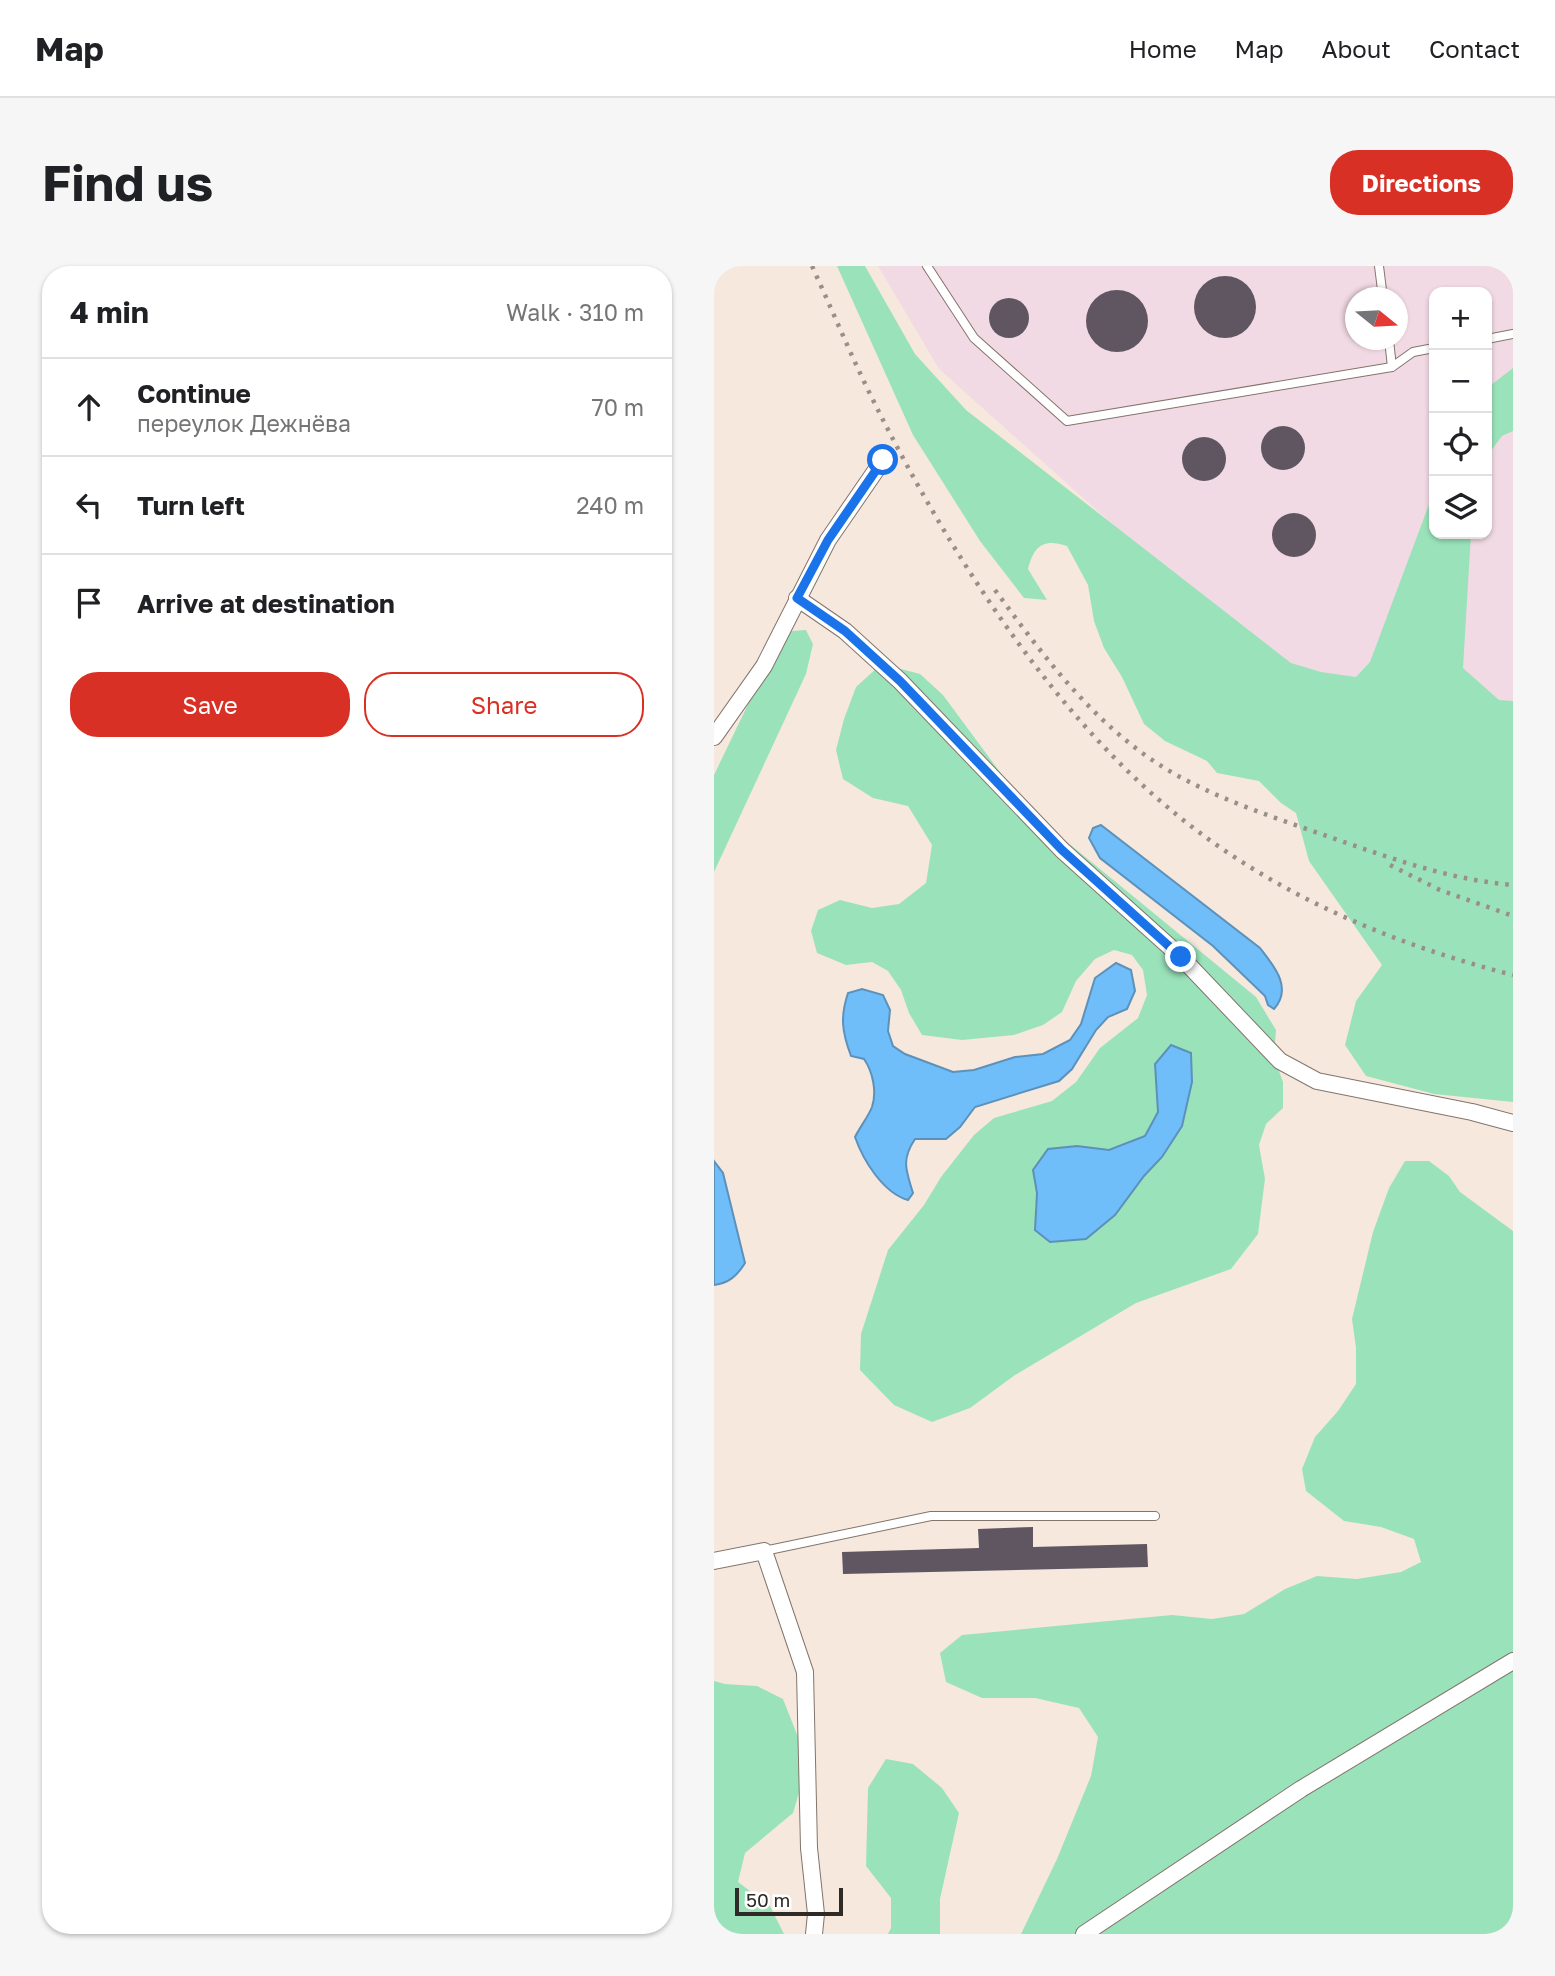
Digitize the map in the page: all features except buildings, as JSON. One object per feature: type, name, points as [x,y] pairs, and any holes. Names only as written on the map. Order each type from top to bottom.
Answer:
[{"type":"street","points":[[714,737],[764,666],[828,540],[883,460]]},
{"type":"street","points":[[797,598],[845,631],[900,681],[1062,850],[1181,957],[1280,1061],[1317,1081],[1472,1112],[1513,1123]]},
{"type":"street","points":[[714,1561],[764,1551],[804,1672],[809,1848],[816,1914],[814,1934]]},
{"type":"street","points":[[1084,1934],[1301,1790],[1513,1661]]},
{"type":"lane","points":[[927,266],[974,338],[1067,421],[1392,367],[1413,352],[1429,349]]},
{"type":"lane","points":[[1379,266],[1382,287]]},
{"type":"lane","points":[[1492,338],[1513,334]]},
{"type":"lane","points":[[1390,350],[1392,367]]},
{"type":"lane","points":[[764,1551],[931,1516],[1155,1516]]},
{"type":"shaded area","points":[[878,266],[1513,266],[1513,705],[1290,683],[939,369]]},
{"type":"green space","points":[[837,266],[865,266],[915,354],[966,410],[1291,663],[1321,672],[1356,677],[1370,662],[1429,504],[1429,539],[1471,539],[1463,668],[1499,700],[1513,701],[1513,1102],[1434,1094],[1366,1076],[1345,1045],[1356,1001],[1382,965],[1309,861],[1296,813],[1281,803],[1259,781],[1217,773],[1207,761],[1165,741],[1144,724],[1122,677],[1104,648],[1094,621],[1088,585],[1067,546],[1052,543],[1037,550],[1028,569],[1047,600],[1024,598],[980,541],[913,435]]},
{"type":"green space","points":[[1513,368],[1513,431],[1502,436],[1492,449],[1492,413],[1492,384]]},
{"type":"green space","points":[[806,630],[813,644],[806,674],[714,872],[714,775],[778,642],[791,631]]},
{"type":"green space","points":[[879,666],[920,674],[943,695],[1028,810],[1256,997],[1276,1030],[1274,1057],[1283,1082],[1283,1108],[1266,1124],[1259,1145],[1265,1179],[1258,1234],[1231,1269],[1136,1303],[1015,1375],[970,1408],[932,1422],[894,1405],[860,1370],[861,1334],[888,1250],[974,1135],[994,1118],[1052,1101],[1076,1082],[1100,1048],[1138,1018],[1147,995],[1143,970],[1132,955],[1114,950],[1095,959],[1076,981],[1062,1012],[1043,1025],[1014,1035],[962,1040],[922,1035],[909,1013],[901,990],[888,971],[872,962],[846,965],[817,953],[811,931],[818,910],[840,900],[872,908],[899,904],[926,883],[932,845],[908,806],[873,798],[843,779],[836,750],[856,687]],"holes":[[[1170,1045],[1191,1053],[1162,1157],[1144,1176],[1035,1213],[1037,1193],[1033,1170],[1077,1146],[1109,1150],[1145,1136],[1158,1112],[1155,1064]]]},
{"type":"green space","points":[[1405,1161],[1429,1161],[1449,1176],[1460,1192],[1513,1231],[1513,1934],[1021,1934],[1057,1859],[1091,1776],[1098,1737],[1079,1708],[1035,1698],[982,1698],[946,1682],[940,1653],[962,1635],[1172,1615],[1212,1619],[1244,1614],[1285,1589],[1317,1576],[1357,1579],[1401,1572],[1421,1562],[1414,1539],[1381,1527],[1344,1521],[1306,1491],[1302,1469],[1315,1437],[1338,1411],[1356,1384],[1356,1348],[1352,1319],[1373,1232],[1389,1188]]},
{"type":"green space","points":[[714,1681],[757,1686],[783,1699],[800,1742],[801,1786],[793,1813],[745,1853],[738,1882],[770,1906],[784,1934],[714,1934]]},
{"type":"green space","points":[[886,1759],[913,1764],[942,1788],[959,1813],[940,1899],[940,1934],[888,1934],[891,1928],[891,1898],[866,1866],[868,1788]]},
{"type":"water","points":[[1101,825],[1260,948],[1276,970],[1282,985],[1282,993],[1274,1009],[1268,1005],[1265,996],[1213,946],[1100,858],[1089,838],[1093,828]]},
{"type":"water","points":[[1116,963],[1131,970],[1135,991],[1127,1009],[1108,1017],[1096,1030],[1072,1069],[1059,1081],[975,1107],[960,1127],[946,1139],[915,1139],[906,1159],[913,1193],[908,1200],[882,1183],[863,1156],[855,1137],[872,1107],[874,1089],[867,1064],[864,1059],[851,1056],[846,1039],[843,1017],[848,993],[862,989],[883,995],[890,1010],[888,1031],[893,1046],[905,1054],[953,1072],[974,1070],[1015,1057],[1043,1054],[1070,1040],[1081,1024],[1095,978]]},
{"type":"water","points":[[1171,1045],[1191,1053],[1192,1082],[1182,1126],[1162,1157],[1115,1215],[1086,1239],[1050,1242],[1035,1230],[1037,1193],[1033,1170],[1048,1149],[1077,1146],[1109,1150],[1145,1136],[1158,1112],[1155,1064]]},
{"type":"water","points":[[714,1161],[723,1173],[745,1263],[732,1278],[714,1285]]},
{"type":"railway","points":[[812,266],[878,410],[906,464],[971,574],[1046,680],[1131,774],[1215,844],[1294,893],[1379,932],[1468,963],[1513,975]]},
{"type":"railway","points":[[995,590],[1056,669],[1100,718],[1152,760],[1180,777],[1258,812],[1381,855],[1446,874],[1513,885]]},
{"type":"railway","points":[[1390,865],[1440,890],[1513,916]]},
{"type":"route","points":[[883,460],[828,540],[797,598],[845,631],[900,681],[1062,850],[1181,957]]}]
